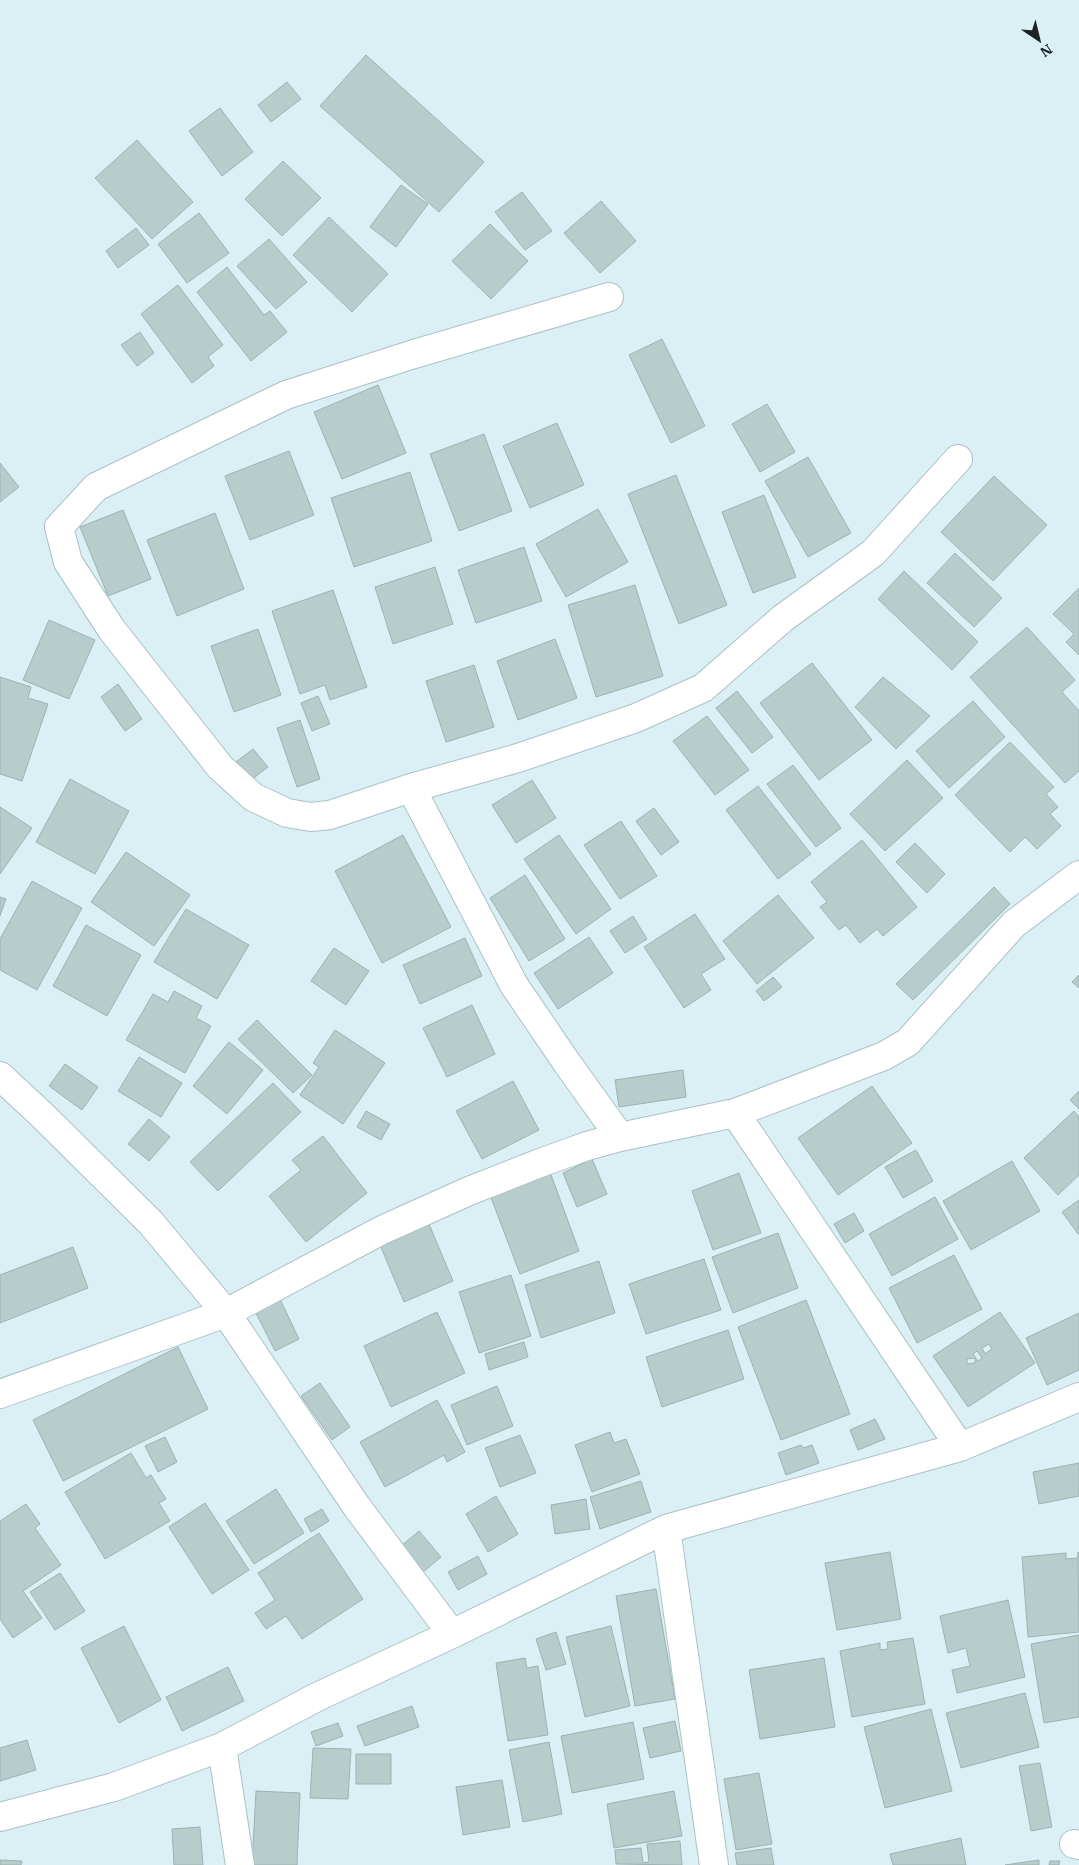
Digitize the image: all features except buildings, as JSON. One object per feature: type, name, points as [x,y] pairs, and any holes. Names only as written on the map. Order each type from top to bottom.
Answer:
[{"type":"street","points":[[608,297],[286,394],[96,487],[59,527],[68,562],[112,630],[220,767],[253,797],[286,813],[310,817],[330,815],[412,788],[518,758],[636,718],[703,688],[783,618],[873,553],[958,460]]},
{"type":"street","points":[[412,788],[514,985],[620,1137]]},
{"type":"street","points":[[0,1394],[226,1313],[382,1230],[469,1191],[540,1163],[587,1146],[620,1137],[735,1112],[884,1056],[908,1042],[1014,924],[1079,875]]},
{"type":"street","points":[[0,1076],[151,1223],[226,1313],[357,1507],[452,1634]]},
{"type":"street","points":[[735,1112],[960,1447]]},
{"type":"street","points":[[0,1817],[114,1787],[222,1747],[317,1697],[452,1634],[666,1528],[960,1447],[1079,1397]]},
{"type":"street","points":[[666,1528],[714,1865]]},
{"type":"street","points":[[222,1747],[240,1865]]}]
